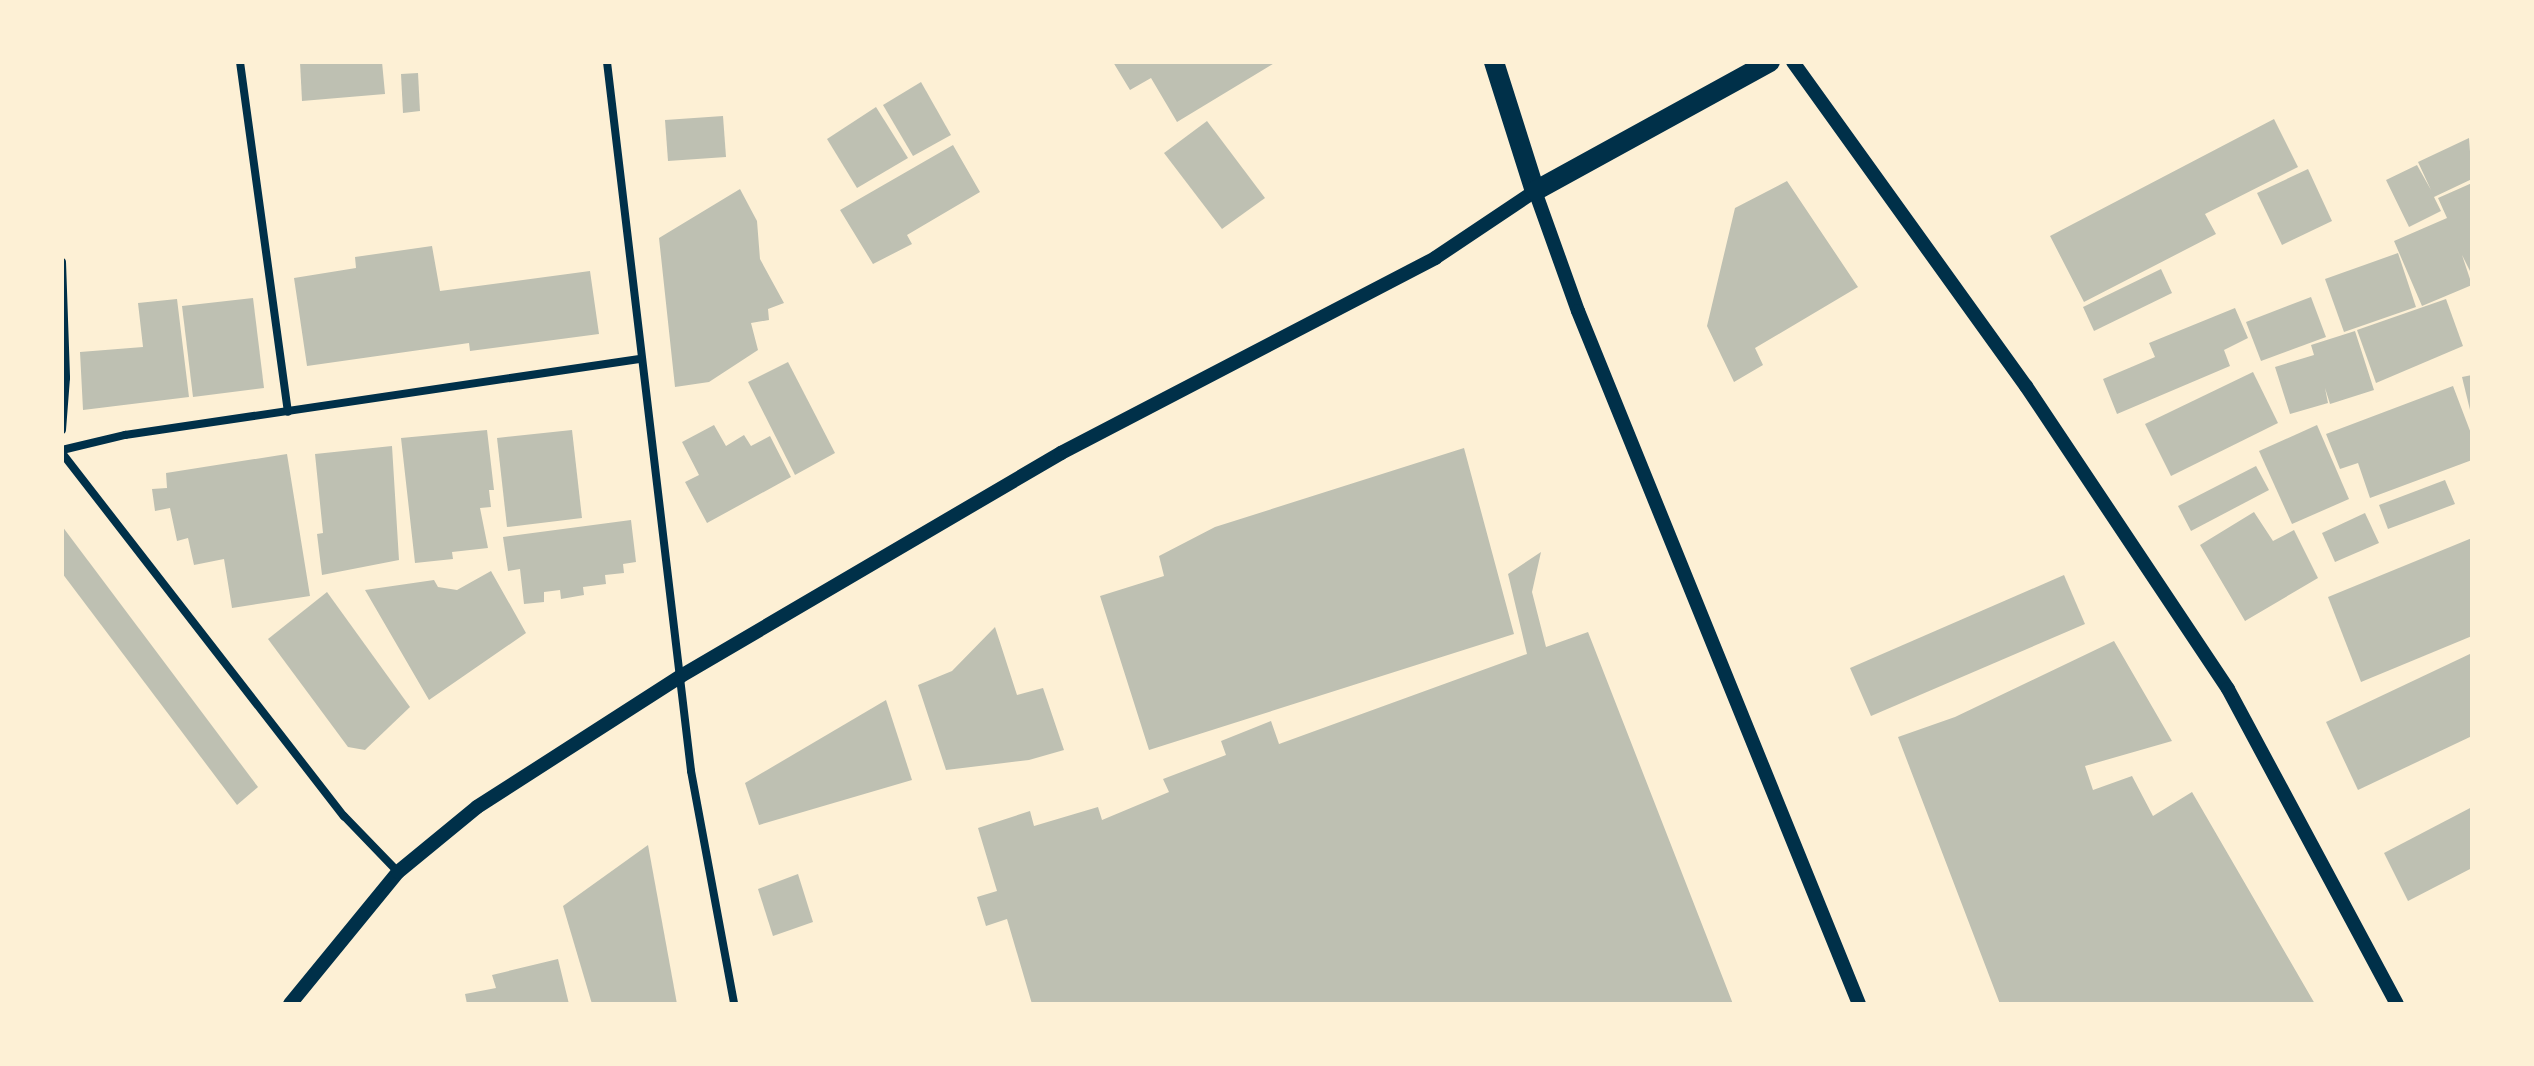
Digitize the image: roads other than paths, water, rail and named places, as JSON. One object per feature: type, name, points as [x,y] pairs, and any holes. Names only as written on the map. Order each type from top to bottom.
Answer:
[{"type":"main road","points":[[1494,62],[1535,191],[1770,62]]},
{"type":"street","points":[[240,62],[288,412]]},
{"type":"street","points":[[607,62],[639,359],[691,771],[734,1004]]},
{"type":"street","points":[[1793,62],[2026,386],[2228,689],[2397,1004]]},
{"type":"street","points":[[290,1004],[398,872],[477,807],[681,676],[1061,453],[1435,258],[1535,191],[1578,311],[1859,1004]]},
{"type":"street","points":[[62,262],[62,430]]},
{"type":"street","points":[[398,872],[344,816],[62,452],[125,435],[639,359]]}]
